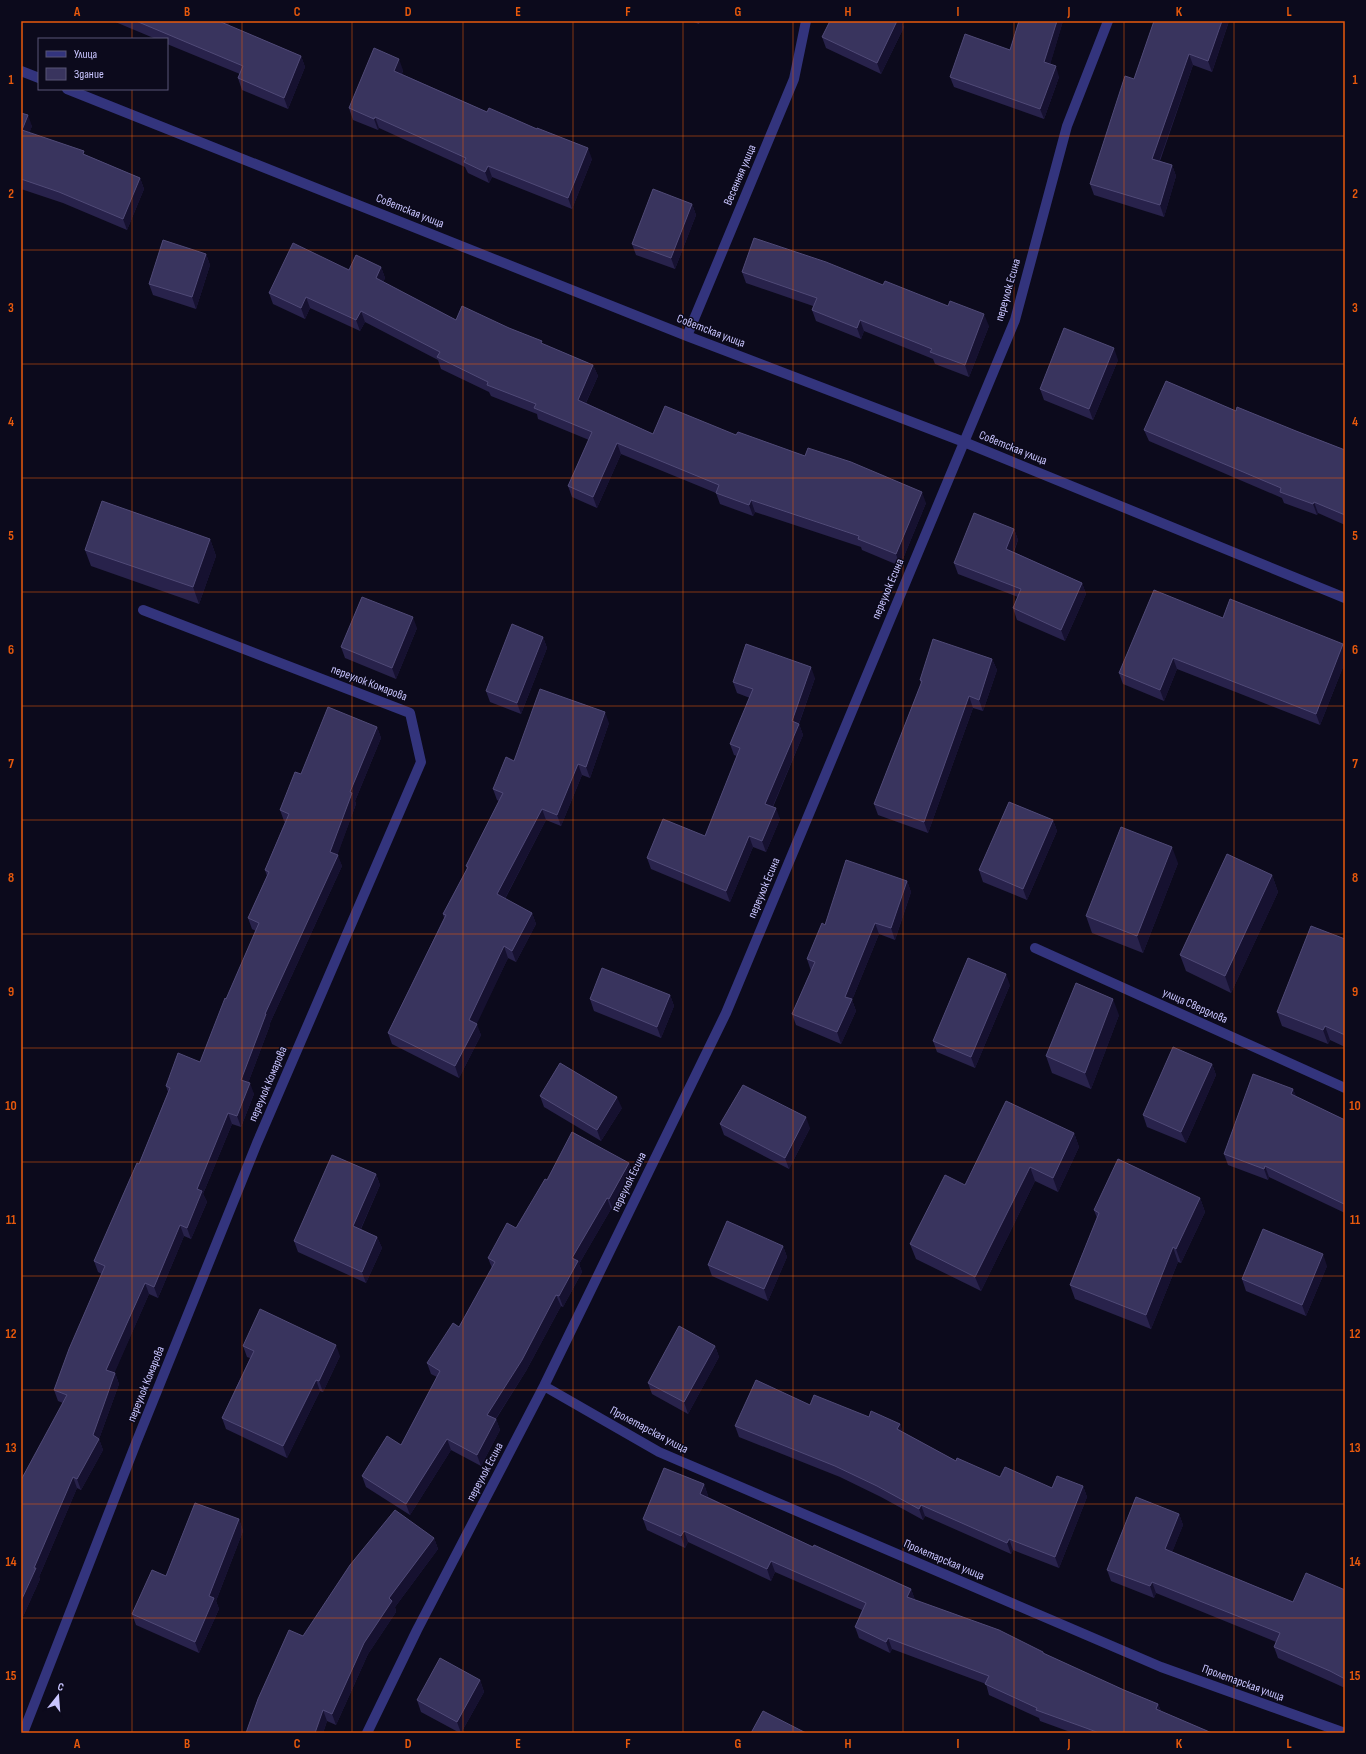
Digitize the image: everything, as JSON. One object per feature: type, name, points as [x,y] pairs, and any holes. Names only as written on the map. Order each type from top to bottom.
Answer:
[{"type":"street","name":"Весенняя улица","points":[[687,336],[794,79],[806,21]]},
{"type":"street","name":"переулок Есина","points":[[367,1733],[417,1630],[544,1386],[726,1013],[1015,320],[1067,126],[1108,21]]},
{"type":"street","points":[[21,71],[38,78]]},
{"type":"street","name":"Советская улица","points":[[70,90],[687,336],[964,442],[1345,598]]},
{"type":"street","name":"переулок Комарова","points":[[24,1733],[136,1443],[257,1143],[421,762],[410,713],[143,610]]},
{"type":"street","name":"улица Свердлова","points":[[1035,948],[1345,1088]]},
{"type":"street","name":"Пролетарская улица","points":[[544,1386],[659,1452],[1161,1667],[1345,1733]]},
{"type":"building","points":[[136,21],[221,21],[301,56],[284,98],[238,78],[243,66]]},
{"type":"building","points":[[830,21],[897,21],[877,63],[822,37]]},
{"type":"building","points":[[1019,21],[1057,21],[1044,62],[1056,66],[1040,109],[950,77],[965,34],[1010,50]]},
{"type":"building","points":[[1154,21],[1222,21],[1208,61],[1189,54],[1152,159],[1172,165],[1160,205],[1090,184],[1125,76],[1134,79]]},
{"type":"building","points":[[374,48],[399,59],[394,71],[487,112],[489,108],[537,129],[588,148],[568,198],[488,166],[485,172],[464,162],[466,158],[375,117],[374,119],[349,108]]},
{"type":"building","points":[[21,113],[28,115],[22,130],[84,151],[83,154],[140,178],[123,219],[59,192],[21,179]]},
{"type":"building","points":[[653,189],[692,204],[671,258],[632,244]]},
{"type":"building","points":[[754,238],[826,262],[883,285],[885,281],[948,306],[950,301],[984,314],[965,365],[930,352],[932,349],[860,320],[857,328],[812,310],[817,298],[742,272]]},
{"type":"building","points":[[163,240],[206,254],[192,297],[149,284]]},
{"type":"building","points":[[293,243],[349,270],[356,255],[381,267],[376,278],[456,320],[462,306],[509,328],[542,341],[541,343],[593,365],[578,400],[653,434],[665,406],[736,435],[738,432],[805,456],[808,448],[851,462],[922,492],[896,554],[858,539],[859,536],[751,500],[749,505],[716,493],[719,485],[617,443],[593,497],[568,486],[592,432],[534,408],[536,404],[487,385],[488,382],[437,357],[440,352],[361,311],[356,320],[306,297],[301,308],[269,293]]},
{"type":"building","points":[[1064,328],[1114,348],[1089,409],[1040,389]]},
{"type":"building","points":[[1166,381],[1236,411],[1237,407],[1345,450],[1345,515],[1314,502],[1313,504],[1280,492],[1281,488],[1144,430]]},
{"type":"building","points":[[102,501],[210,539],[193,587],[85,550]]},
{"type":"building","points":[[974,513],[1014,529],[1006,549],[1082,583],[1061,630],[1013,608],[1021,589],[954,563]]},
{"type":"building","points":[[1154,590],[1223,618],[1230,599],[1343,644],[1316,714],[1173,658],[1160,690],[1119,673]]},
{"type":"building","points":[[362,597],[413,617],[392,668],[341,647]]},
{"type":"building","points":[[512,624],[543,637],[517,703],[486,691]]},
{"type":"building","points":[[933,639],[992,659],[979,700],[969,696],[924,822],[874,804],[922,681],[920,680]]},
{"type":"building","points":[[746,644],[811,667],[792,721],[799,724],[765,804],[776,808],[762,841],[749,836],[726,891],[647,858],[663,819],[705,836],[740,748],[730,744],[753,689],[733,682]]},
{"type":"building","points":[[540,689],[605,712],[586,767],[578,764],[557,815],[542,809],[497,894],[532,913],[512,951],[504,946],[469,1020],[477,1024],[455,1066],[388,1033],[446,915],[443,914],[468,867],[466,866],[503,793],[493,789],[506,757],[514,761]]},
{"type":"building","points":[[328,707],[377,727],[350,792],[352,793],[330,852],[338,855],[265,1014],[241,1080],[250,1083],[237,1116],[228,1113],[197,1189],[202,1191],[187,1228],[180,1225],[154,1287],[145,1283],[106,1370],[115,1373],[93,1435],[99,1439],[77,1479],[73,1477],[21,1601],[21,1480],[67,1395],[54,1390],[69,1349],[105,1266],[94,1261],[137,1163],[139,1164],[170,1088],[166,1086],[178,1053],[200,1062],[225,998],[226,999],[259,923],[248,918],[269,872],[265,870],[289,814],[280,810],[295,772],[301,774]]},
{"type":"building","points":[[1009,802],[1053,820],[1023,889],[979,870]]},
{"type":"building","points":[[1121,827],[1172,847],[1137,936],[1086,916]]},
{"type":"building","points":[[1227,854],[1272,875],[1225,976],[1180,955]]},
{"type":"building","points":[[846,860],[907,881],[891,928],[875,923],[845,997],[852,999],[837,1032],[792,1014],[815,962],[807,959],[822,923],[825,925]]},
{"type":"building","points":[[1311,926],[1345,939],[1345,1035],[1325,1026],[1323,1030],[1277,1012]]},
{"type":"building","points":[[968,958],[1006,974],[971,1057],[933,1041]]},
{"type":"building","points":[[602,968],[670,995],[657,1027],[590,999]]},
{"type":"building","points":[[1076,983],[1113,999],[1085,1073],[1046,1056]]},
{"type":"building","points":[[1173,1047],[1212,1064],[1181,1132],[1143,1115]]},
{"type":"building","points":[[560,1063],[617,1097],[597,1130],[540,1096]]},
{"type":"building","points":[[1253,1074],[1293,1089],[1291,1094],[1345,1120],[1344,1204],[1265,1166],[1264,1169],[1224,1154]]},
{"type":"building","points":[[743,1085],[806,1117],[785,1158],[720,1124]]},
{"type":"building","points":[[1006,1101],[1074,1133],[1053,1178],[1030,1167],[975,1277],[910,1244],[945,1175],[965,1185]]},
{"type":"building","points":[[572,1132],[629,1163],[609,1199],[607,1198],[572,1258],[578,1261],[559,1296],[556,1295],[522,1360],[487,1415],[496,1419],[477,1455],[447,1439],[406,1504],[362,1476],[387,1436],[401,1445],[440,1371],[427,1363],[453,1323],[459,1327],[495,1262],[488,1258],[507,1223],[516,1228],[545,1179],[547,1180]]},
{"type":"building","points":[[332,1155],[376,1174],[353,1226],[377,1237],[362,1272],[294,1241]]},
{"type":"building","points":[[1118,1159],[1200,1198],[1176,1249],[1173,1247],[1146,1315],[1070,1285],[1099,1213],[1094,1210]]},
{"type":"building","points":[[727,1221],[783,1246],[764,1289],[708,1265]]},
{"type":"building","points":[[1263,1229],[1323,1254],[1302,1305],[1242,1279]]},
{"type":"building","points":[[260,1309],[336,1345],[319,1381],[316,1380],[283,1446],[222,1418],[254,1351],[243,1346]]},
{"type":"building","points":[[679,1326],[715,1346],[684,1402],[648,1383]]},
{"type":"building","points":[[756,1380],[810,1405],[814,1395],[869,1417],[871,1411],[900,1424],[897,1429],[956,1461],[957,1458],[1000,1477],[1005,1467],[1052,1488],[1057,1476],[1083,1486],[1055,1557],[1009,1539],[1007,1543],[921,1505],[919,1509],[877,1486],[835,1466],[735,1426]]},
{"type":"building","points":[[664,1468],[704,1484],[700,1494],[813,1547],[814,1545],[911,1589],[907,1597],[999,1630],[1043,1653],[1158,1704],[1156,1709],[1212,1733],[1099,1733],[1036,1710],[1037,1708],[985,1684],[989,1676],[888,1638],[886,1642],[855,1627],[866,1603],[771,1561],[767,1569],[684,1531],[681,1536],[643,1519]]},
{"type":"building","points":[[1136,1497],[1179,1514],[1165,1549],[1293,1602],[1306,1573],[1345,1590],[1345,1679],[1274,1647],[1280,1633],[1152,1582],[1150,1586],[1107,1570]]},
{"type":"building","points":[[195,1503],[239,1519],[209,1596],[214,1598],[195,1642],[132,1614],[152,1570],[166,1576]]},
{"type":"building","points":[[395,1510],[434,1538],[389,1598],[392,1601],[364,1643],[332,1714],[323,1710],[315,1733],[246,1733],[258,1699],[289,1630],[303,1636],[350,1565]]},
{"type":"building","points":[[440,1658],[480,1680],[457,1722],[417,1700]]},
{"type":"building","points":[[763,1711],[806,1733],[751,1733]]}]
